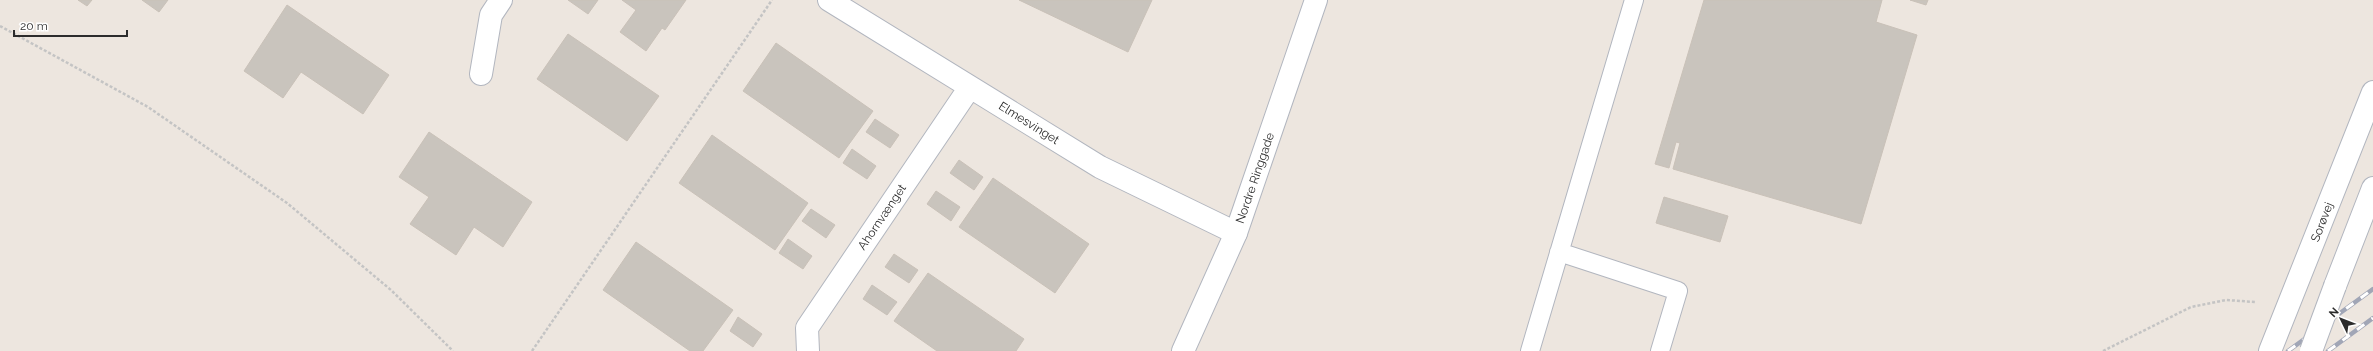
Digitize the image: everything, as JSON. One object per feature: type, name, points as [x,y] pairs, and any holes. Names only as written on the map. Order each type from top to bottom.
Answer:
[{"type":"street","points":[[481,74],[491,15],[501,0]]},
{"type":"street","name":"Elmesvinget","points":[[829,0],[1100,167],[1236,233]]},
{"type":"street","name":"Nordre Ringgade","points":[[1183,351],[1236,233],[1316,0]]},
{"type":"street","name":"Ahornvænget","points":[[808,351],[807,328],[970,87]]},
{"type":"street","name":"Sorøvej","points":[[2270,351],[2280,324],[2290,304],[2373,92]]},
{"type":"street","points":[[2311,351],[2373,188]]},
{"type":"lane","points":[[1530,351],[1634,0]]},
{"type":"lane","points":[[1559,252],[1678,291],[1660,351]]},
{"type":"path","points":[[532,351],[772,0]]},
{"type":"path","points":[[0,26],[148,107],[287,203],[391,290],[453,351]]},
{"type":"path","points":[[2103,351],[2191,308],[2226,300],[2290,304]]},
{"type":"building","points":[[78,0],[92,0],[87,6]]},
{"type":"building","points":[[142,0],[168,0],[159,12]]},
{"type":"building","points":[[568,0],[598,0],[588,14]]},
{"type":"building","points":[[622,0],[686,0],[665,30],[662,28],[646,51],[620,32],[636,10]]},
{"type":"building","points":[[1019,0],[1152,0],[1128,52]]},
{"type":"building","points":[[1704,0],[1882,0],[1876,22],[1917,35],[1861,224],[1673,169],[1680,143],[1676,142],[1669,168],[1655,164]]},
{"type":"building","points":[[1910,0],[1928,0],[1926,5]]},
{"type":"building","points":[[287,5],[389,75],[363,114],[301,72],[283,98],[244,71]]},
{"type":"building","points":[[568,34],[659,96],[627,141],[537,79]]},
{"type":"building","points":[[776,43],[873,111],[839,158],[743,91]]},
{"type":"building","points":[[875,119],[899,135],[890,148],[866,132]]},
{"type":"building","points":[[429,132],[532,202],[503,247],[474,227],[456,255],[410,224],[429,197],[399,177]]},
{"type":"building","points":[[712,135],[808,203],[775,250],[679,183]]},
{"type":"building","points":[[852,149],[876,166],[867,179],[843,163]]},
{"type":"building","points":[[959,160],[983,177],[974,190],[950,173]]},
{"type":"building","points":[[993,178],[1089,244],[1055,293],[959,227]]},
{"type":"building","points":[[936,191],[960,207],[951,221],[927,204]]},
{"type":"building","points":[[1664,197],[1728,216],[1720,242],[1656,223]]},
{"type":"building","points":[[811,209],[835,225],[826,238],[802,221]]},
{"type":"building","points":[[788,239],[812,256],[803,269],[779,253]]},
{"type":"building","points":[[636,242],[733,310],[703,351],[690,351],[603,290]]},
{"type":"building","points":[[894,254],[918,270],[909,283],[885,267]]},
{"type":"building","points":[[928,273],[1024,339],[1016,351],[937,351],[894,321]]},
{"type":"building","points":[[872,285],[897,302],[887,315],[863,299]]},
{"type":"building","points":[[738,317],[762,334],[753,347],[730,331]]},
{"type":"railway","points":[[2288,351],[2373,289]]},
{"type":"railway","points":[[2328,351],[2373,318]]}]
